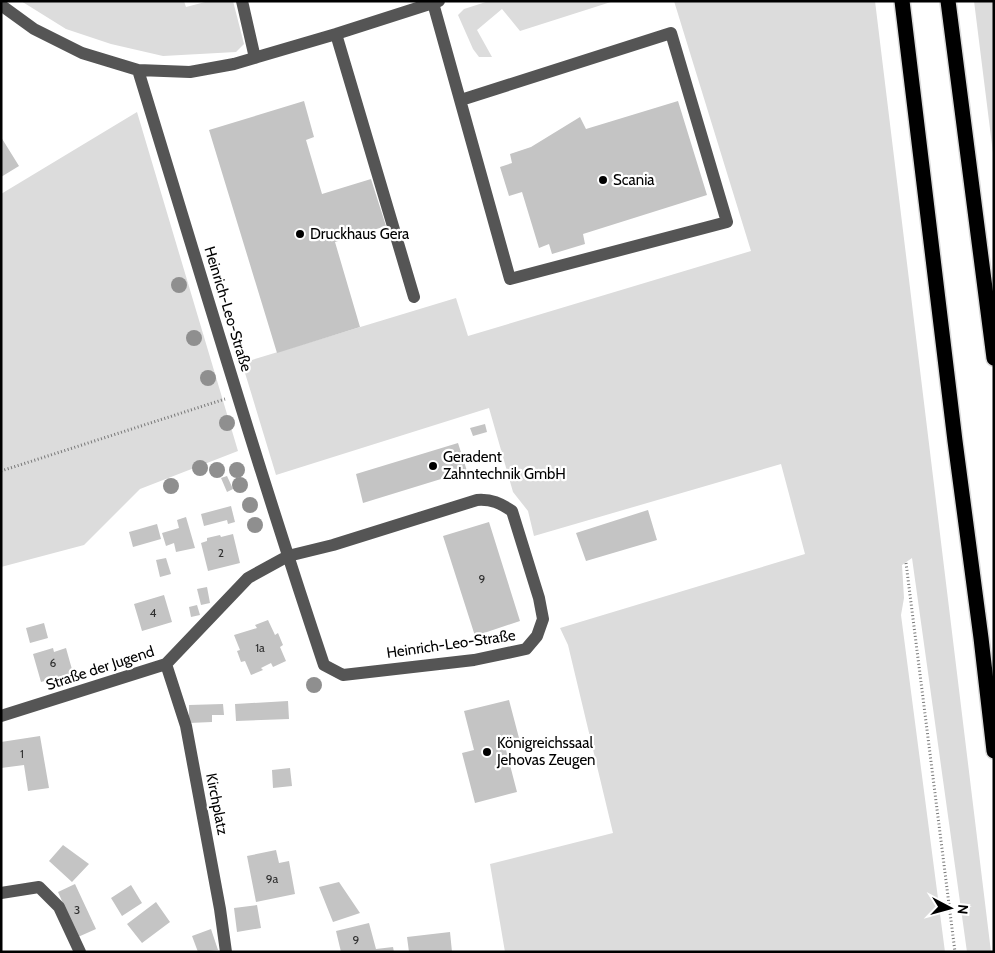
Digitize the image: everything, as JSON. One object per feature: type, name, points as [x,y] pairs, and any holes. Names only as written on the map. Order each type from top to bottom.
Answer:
[{"type":"highway","points":[[902,1],[994,751]]},
{"type":"highway","points":[[948,1],[994,358]]},
{"type":"street","points":[[242,1],[255,58]]},
{"type":"street","points":[[1,5],[34,29],[82,53],[138,70],[190,72],[234,64],[436,2],[460,100],[510,279],[728,222],[671,33],[460,100]]},
{"type":"street","points":[[336,34],[414,297]]},
{"type":"street","name":"Heinrich-Leo-Straße","points":[[138,70],[237,395],[288,556],[324,664],[343,675],[474,660],[526,649],[537,636],[543,619],[539,598],[512,511],[497,501],[488,499],[477,500],[333,545],[288,556]]},
{"type":"street","name":"Straße der Jugend","points":[[1,716],[166,664],[248,578],[288,556]]},
{"type":"street","name":"Kirchplatz","points":[[166,664],[186,726],[220,909],[226,952]]},
{"type":"street","points":[[1,893],[39,887],[59,907],[80,952]]},
{"type":"path","points":[[1,470],[237,395]]},
{"type":"path","points":[[906,563],[955,952]]},
{"type":"shaded area","points":[[21,1],[184,1],[186,7],[209,1],[233,1],[244,44],[236,52],[163,56],[111,44],[66,29]]},
{"type":"shaded area","points":[[489,1],[614,1],[520,31],[502,9],[477,30],[492,57],[479,57],[473,49],[458,15],[464,9]]},
{"type":"shaded area","points":[[674,1],[875,1],[991,952],[967,952],[912,558],[902,565],[904,598],[901,615],[945,952],[505,952],[490,864],[613,833],[568,645],[560,628],[805,554],[781,464],[534,536],[528,511],[513,492],[489,408],[276,475],[242,363],[456,298],[468,336],[751,251]]},
{"type":"shaded area","points":[[974,1],[994,1],[994,161]]},
{"type":"shaded area","points":[[137,112],[238,451],[140,489],[84,545],[1,567],[1,194]]},
{"type":"building","name":"Druckhaus Gera","points":[[304,101],[314,137],[306,140],[322,194],[371,179],[386,226],[335,242],[360,327],[277,353],[209,130]]},
{"type":"building","name":"Scania","points":[[678,101],[707,195],[583,234],[585,244],[552,254],[549,244],[539,248],[522,192],[509,196],[500,167],[512,163],[510,154],[531,147],[580,117],[586,129]]},
{"type":"building","points":[[1,137],[19,166],[1,177]]},
{"type":"building","points":[[485,424],[487,432],[473,436],[470,428]]},
{"type":"building","points":[[458,443],[467,471],[363,503],[356,474]]},
{"type":"building","points":[[227,476],[233,489],[227,492],[221,478]]},
{"type":"building","points":[[231,506],[235,522],[228,524],[227,520],[204,526],[201,514]]},
{"type":"building","points":[[648,510],[657,540],[586,561],[576,533]]},
{"type":"building","points":[[186,517],[195,548],[176,552],[174,543],[166,546],[162,533],[179,528],[177,520]]},
{"type":"building","points":[[489,522],[520,621],[475,636],[443,536]]},
{"type":"building","points":[[157,524],[161,539],[133,547],[129,532]]},
{"type":"building","points":[[233,534],[240,563],[208,571],[201,543],[207,541],[207,538]]},
{"type":"building","points":[[166,558],[171,574],[160,577],[156,560]]},
{"type":"building","points":[[207,587],[210,603],[201,605],[197,589]]},
{"type":"building","points":[[164,595],[172,622],[142,631],[134,604]]},
{"type":"building","points":[[197,605],[200,615],[191,617],[189,607]]},
{"type":"building","points":[[268,620],[275,635],[278,633],[283,645],[280,647],[286,661],[273,667],[271,663],[261,668],[263,670],[251,675],[245,661],[241,662],[237,651],[240,650],[234,635],[257,628],[255,625]]},
{"type":"building","points":[[44,623],[48,638],[30,643],[26,628]]},
{"type":"building","points":[[53,648],[54,652],[66,648],[73,673],[41,682],[33,654]]},
{"type":"building","name":"Königreichssaal Jehovas Zeugen","points":[[509,700],[519,738],[504,742],[517,792],[475,803],[462,753],[474,750],[464,711]]},
{"type":"building","points":[[288,701],[289,719],[236,721],[235,704]]},
{"type":"building","points":[[223,704],[224,715],[212,715],[212,722],[189,723],[189,705]]},
{"type":"building","points":[[40,736],[49,788],[28,791],[24,765],[1,768],[1,742]]},
{"type":"building","points":[[290,768],[292,786],[273,788],[272,770]]},
{"type":"building","points":[[63,845],[89,864],[72,882],[49,861]]},
{"type":"building","points":[[276,850],[279,863],[289,861],[295,894],[256,902],[247,856]]},
{"type":"building","points":[[339,882],[360,913],[333,922],[319,887]]},
{"type":"building","points":[[75,884],[96,929],[78,937],[58,892]]},
{"type":"building","points":[[131,885],[142,903],[122,916],[111,898]]},
{"type":"building","points":[[156,902],[170,922],[142,943],[127,924]]},
{"type":"building","points":[[257,905],[261,928],[237,932],[234,908]]},
{"type":"building","points":[[369,923],[376,949],[393,947],[394,952],[341,952],[336,931]]},
{"type":"building","points":[[211,929],[218,950],[198,952],[192,936]]},
{"type":"building","points":[[450,932],[452,952],[409,952],[407,937]]},
{"type":"place","name":"Scania","points":[[603,180]]},
{"type":"place","name":"Druckhaus Gera","points":[[300,234]]},
{"type":"place","name":"Geradent Zahntechnik GmbH","points":[[433,466]]},
{"type":"place","name":"Königreichssaal Jehovas Zeugen","points":[[487,752]]}]
